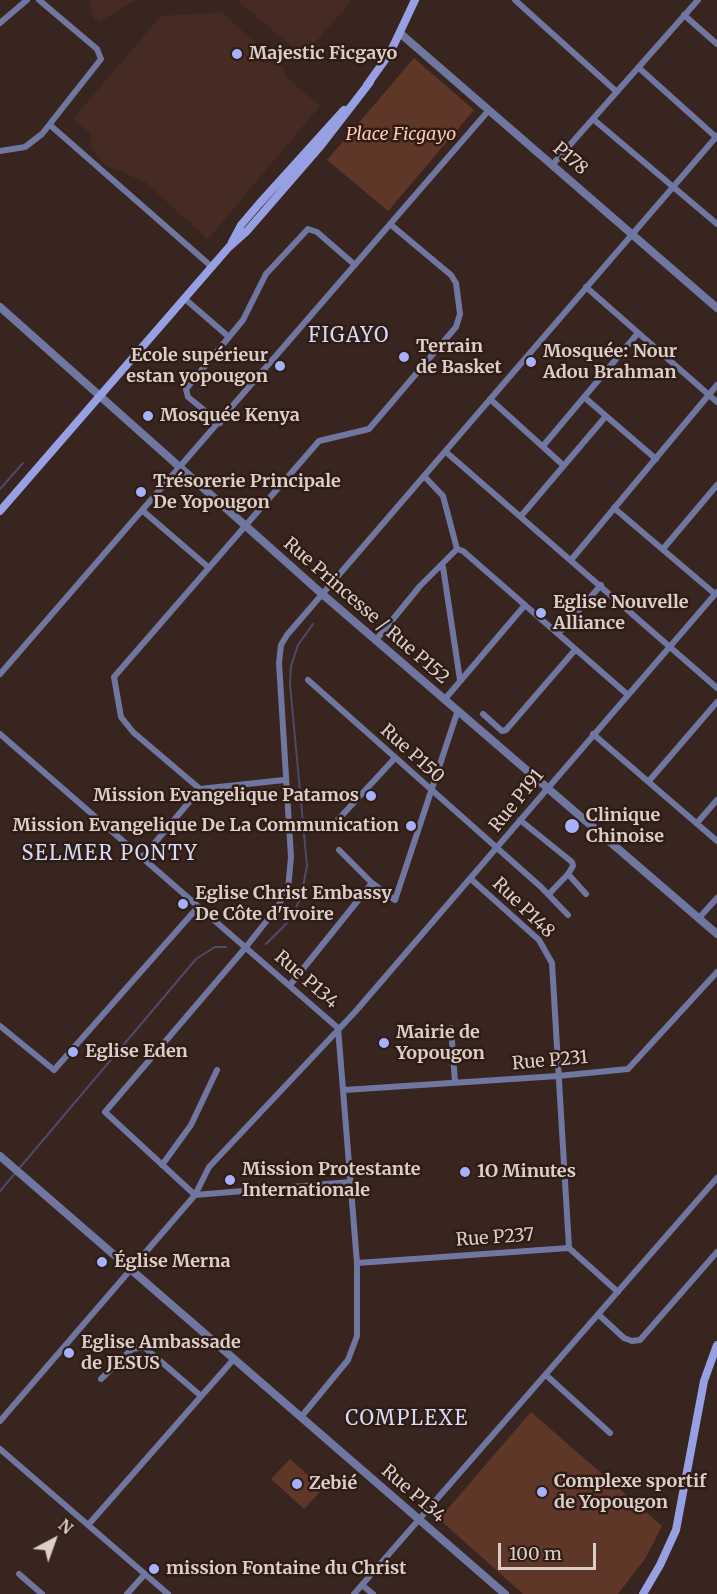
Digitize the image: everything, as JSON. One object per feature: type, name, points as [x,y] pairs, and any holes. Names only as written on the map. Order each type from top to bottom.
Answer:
[{"type":"main road","points":[[0,511],[213,267],[259,204],[370,82],[401,34],[415,0]]},
{"type":"main road","points":[[643,1594],[660,1565],[676,1530],[704,1381],[717,1345]]},
{"type":"street","points":[[0,23],[27,0]]},
{"type":"street","points":[[0,151],[24,147],[50,125],[102,56],[39,0]]},
{"type":"street","points":[[515,0],[617,92]]},
{"type":"street","points":[[553,164],[698,0]]},
{"type":"street","points":[[684,15],[717,44]]},
{"type":"street","name":"P178","points":[[401,34],[717,308]]},
{"type":"street","points":[[351,1182],[195,1195],[105,1112],[246,947],[276,909],[288,889],[291,874],[284,780],[279,654],[286,634],[717,137],[639,68]]},
{"type":"street","points":[[0,674],[489,110]]},
{"type":"street","points":[[593,119],[717,224]]},
{"type":"street","points":[[50,125],[213,267]]},
{"type":"street","points":[[200,789],[133,732],[121,717],[114,677],[207,567],[324,438],[369,429],[456,327],[460,314],[456,283],[390,224]]},
{"type":"street","points":[[220,423],[188,397],[186,389],[250,309],[266,274],[308,229],[317,232],[355,265]]},
{"type":"street","points":[[586,287],[717,402]]},
{"type":"street","points":[[185,299],[229,337]]},
{"type":"street","name":"Rue Princesse / Rue P152","points":[[0,307],[321,593],[717,934]]},
{"type":"street","points":[[543,446],[638,333]]},
{"type":"street","points":[[571,560],[717,385]]},
{"type":"street","points":[[584,397],[656,459]]},
{"type":"street","points":[[490,399],[563,465]]},
{"type":"street","points":[[521,516],[606,416]]},
{"type":"street","points":[[446,452],[672,646],[717,688]]},
{"type":"street","points":[[424,476],[443,496],[457,549]]},
{"type":"street","points":[[663,549],[717,485]]},
{"type":"street","points":[[614,508],[716,593]]},
{"type":"street","points":[[143,511],[207,567]]},
{"type":"street","points":[[376,640],[420,586],[443,567],[457,549]]},
{"type":"street","points":[[457,549],[464,551],[574,650],[628,694]]},
{"type":"street","points":[[443,567],[460,680]]},
{"type":"street","points":[[558,634],[601,585]]},
{"type":"street","name":"Rue P191","points":[[0,1421],[195,1195],[209,1167],[338,1029],[471,879],[592,734],[672,646],[716,593]]},
{"type":"street","points":[[445,699],[525,605]]},
{"type":"street","points":[[483,714],[502,731],[506,730],[574,650]]},
{"type":"street","name":"Rue P150","points":[[308,680],[549,894],[568,915]]},
{"type":"street","points":[[649,781],[717,702]]},
{"type":"street","points":[[339,850],[372,884],[395,900],[458,711]]},
{"type":"street","name":"Rue P134","points":[[0,734],[338,1029],[357,1263],[357,1336],[353,1352],[301,1417]]},
{"type":"street","points":[[592,734],[717,841]]},
{"type":"street","points":[[334,824],[395,758]]},
{"type":"street","points":[[143,857],[200,789],[284,780]]},
{"type":"street","points":[[697,823],[717,800]]},
{"type":"street","points":[[520,820],[572,862],[573,866],[568,874],[549,894]]},
{"type":"street","points":[[568,874],[586,894]]},
{"type":"street","name":"Rue P148","points":[[471,879],[539,939],[552,963],[569,1248]]},
{"type":"street","points":[[290,985],[372,884]]},
{"type":"street","points":[[699,918],[717,898]]},
{"type":"street","points":[[0,1026],[52,1070],[55,1069],[198,907]]},
{"type":"street","name":"Rue P231","points":[[344,1090],[558,1076],[632,1066],[717,972]]},
{"type":"street","points":[[451,1028],[455,1082]]},
{"type":"street","points":[[162,1165],[191,1125],[217,1070]]},
{"type":"street","name":"Rue P134","points":[[0,1156],[505,1594]]},
{"type":"street","points":[[354,1594],[717,1178]]},
{"type":"street","points":[[569,1248],[618,1292]]},
{"type":"street","name":"Rue P237","points":[[357,1263],[569,1248]]},
{"type":"street","points":[[599,1315],[624,1338],[632,1341],[640,1340],[717,1252]]},
{"type":"street","points":[[101,1379],[132,1349],[144,1347],[201,1396]]},
{"type":"street","points":[[89,1524],[233,1360]]},
{"type":"street","points":[[546,1375],[610,1433]]},
{"type":"street","points":[[0,1449],[168,1594]]},
{"type":"street","points":[[19,1574],[42,1594]]},
{"type":"street","points":[[127,1594],[145,1574]]},
{"type":"street","points":[[362,1585],[373,1594]]},
{"type":"shaded area","points":[[89,0],[136,0],[99,22],[94,18]]},
{"type":"shaded area","points":[[237,0],[349,0],[351,2],[303,56]]},
{"type":"shaded area","points":[[221,12],[285,69],[285,76],[320,106],[208,239],[145,182],[105,165],[92,149],[90,133],[73,119],[161,16]]},
{"type":"green space","name":"Place Ficgayo","points":[[414,58],[474,110],[388,211],[327,160]]},
{"type":"green space","name":"Complexe sportif de Yopougon","points":[[531,1412],[662,1526],[645,1559],[618,1594],[523,1594],[439,1519]]},
{"type":"green space","name":"Zebié","points":[[290,1459],[323,1489],[304,1509],[271,1479]]},
{"type":"waterway","points":[[0,489],[23,463]]},
{"type":"waterway","points":[[266,944],[290,920],[301,897],[307,866],[290,684],[291,666],[298,645],[313,624]]},
{"type":"waterway","points":[[0,1191],[196,959],[215,947],[226,947]]},
{"type":"place","name":"Majestic Ficgayo","points":[[237,54]]},
{"type":"place","name":"Terrain de Basket","points":[[404,357]]},
{"type":"place","name":"Mosquée: Nour Adou Brahman","points":[[531,362]]},
{"type":"place","name":"Ecole supérieur estan yopougon","points":[[280,366]]},
{"type":"place","name":"Mosquée Kenya","points":[[148,416]]},
{"type":"place","name":"Trésorerie Principale De Yopougon","points":[[141,492]]},
{"type":"place","name":"Eglise Nouvelle Alliance","points":[[541,613]]},
{"type":"place","name":"Mission Evangelique Patamos","points":[[371,796]]},
{"type":"place","name":"Mission Evangelique De La Communication","points":[[411,826]]},
{"type":"place","name":"Clinique Chinoise","points":[[572,826]]},
{"type":"place","name":"Eglise Christ Embassy De Côte d'Ivoire","points":[[183,904]]},
{"type":"place","name":"Mairie de Yopougon","points":[[384,1043]]},
{"type":"place","name":"Eglise Eden","points":[[73,1052]]},
{"type":"place","name":"1O Minutes","points":[[465,1172]]},
{"type":"place","name":"Mission Protestante Internationale","points":[[230,1180]]},
{"type":"place","name":"Église Merna","points":[[102,1262]]},
{"type":"place","name":"Eglise Ambassade de JESUS","points":[[69,1353]]},
{"type":"place","name":"Zebié","points":[[297,1484]]},
{"type":"place","name":"Complexe sportif de Yopougon","points":[[542,1492]]},
{"type":"place","name":"mission Fontaine du Christ","points":[[154,1569]]},
{"type":"district","name":"FIGAYO","points":[[349,336]]},
{"type":"district","name":"SELMER PONTY","points":[[110,854]]},
{"type":"district","name":"COMPLEXE","points":[[407,1419]]}]
